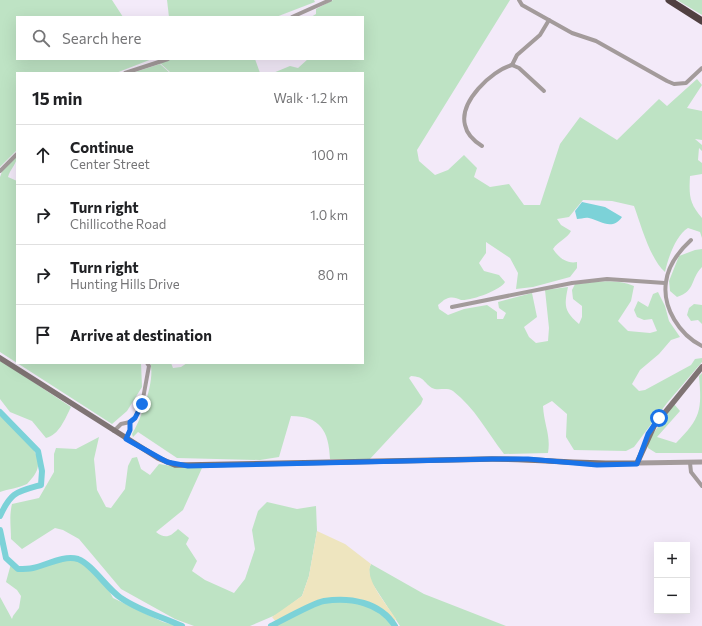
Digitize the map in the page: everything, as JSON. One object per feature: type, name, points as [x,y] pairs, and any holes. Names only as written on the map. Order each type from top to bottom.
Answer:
[{"type":"highway","points":[[668,0],[702,21]]},
{"type":"main road","points":[[0,358],[126,439],[167,462],[188,466],[492,459],[528,459],[597,465],[637,464],[654,426],[702,367]]},
{"type":"street","points":[[294,16],[330,0]]},
{"type":"street","points":[[519,0],[522,5],[572,33],[596,41],[672,83],[682,84],[689,82],[702,68]]},
{"type":"street","points":[[512,65],[518,53],[540,35],[549,20]]},
{"type":"street","points":[[128,72],[165,60]]},
{"type":"street","points":[[482,146],[467,132],[464,122],[465,111],[485,81],[500,69],[512,65],[519,68],[544,91]]},
{"type":"street","points":[[0,171],[16,155]]},
{"type":"street","points":[[691,240],[674,260],[665,283],[667,300],[676,322],[686,334],[702,346]]},
{"type":"street","points":[[452,307],[572,283],[606,280],[665,283]]},
{"type":"street","points":[[114,431],[121,424],[130,422],[135,418],[142,404],[149,366],[148,364]]},
{"type":"street","points":[[126,439],[130,430],[130,422]]},
{"type":"street","points":[[637,464],[702,462]]},
{"type":"street","points":[[690,463],[691,472],[702,486]]},
{"type":"green space","points":[[0,0],[112,0],[122,16],[16,16],[16,60],[149,60],[119,72],[16,72],[16,151],[0,167]]},
{"type":"green space","points":[[167,0],[314,0],[315,2],[279,16],[169,16]]},
{"type":"green space","points":[[333,0],[510,0],[417,150],[419,161],[435,175],[448,170],[464,155],[477,168],[474,177],[490,187],[509,184],[524,205],[540,205],[560,144],[580,117],[617,140],[659,99],[667,106],[697,79],[702,85],[687,108],[702,111],[702,140],[695,139],[702,145],[702,151],[699,148],[698,160],[702,163],[702,174],[690,176],[690,188],[694,208],[702,218],[702,238],[700,232],[688,228],[684,231],[673,247],[665,272],[650,250],[634,206],[612,201],[583,200],[569,217],[557,219],[561,225],[571,231],[553,249],[564,260],[577,262],[577,268],[570,277],[533,287],[516,289],[518,273],[510,258],[486,242],[486,253],[479,263],[484,271],[499,275],[505,282],[498,288],[478,297],[466,300],[456,298],[445,299],[438,305],[439,309],[448,315],[464,309],[487,305],[497,312],[497,319],[503,319],[506,313],[499,308],[498,302],[532,293],[537,317],[524,327],[529,337],[536,343],[548,341],[549,328],[545,290],[568,287],[566,308],[570,315],[579,324],[582,317],[582,306],[573,299],[572,290],[575,284],[612,281],[634,286],[631,301],[618,321],[628,331],[650,333],[657,331],[652,319],[644,320],[637,317],[634,310],[638,301],[648,307],[653,294],[658,292],[665,306],[669,321],[680,337],[671,340],[659,354],[640,370],[632,384],[639,391],[645,390],[691,365],[695,359],[702,358],[702,362],[667,403],[634,447],[626,451],[574,450],[566,437],[567,414],[552,401],[543,406],[549,441],[548,453],[504,454],[468,405],[453,391],[448,389],[434,389],[421,378],[411,376],[409,378],[423,399],[421,404],[369,460],[330,459],[328,440],[321,427],[316,422],[309,419],[291,416],[279,457],[260,460],[177,458],[138,432],[133,437],[132,434],[136,428],[147,399],[151,378],[150,364],[171,364],[173,368],[181,367],[186,364],[364,364],[364,72],[275,72],[290,66],[298,68],[307,60],[364,60],[364,16],[313,16],[316,14],[316,9]]},
{"type":"green space","points":[[677,0],[702,0],[702,15]]},
{"type":"green space","points":[[170,60],[255,60],[260,72],[170,72],[160,63]]},
{"type":"green space","points":[[160,64],[169,72],[135,72]]},
{"type":"green space","points":[[16,157],[16,162],[8,177],[16,181],[16,362],[0,352],[0,177],[3,169]]},
{"type":"green space","points":[[702,249],[702,267],[698,271],[690,288],[677,297],[670,291],[669,281],[679,256]]},
{"type":"green space","points":[[694,304],[702,305],[702,324],[698,320],[691,321],[687,315],[689,308]]},
{"type":"green space","points":[[0,360],[71,407],[55,434],[46,438],[32,421],[10,412],[0,399]]},
{"type":"green space","points":[[19,364],[141,364],[142,387],[127,411],[112,424]]},
{"type":"green space","points":[[702,373],[702,453],[656,453],[648,448],[648,441],[674,404],[680,411],[657,437],[676,443],[691,427],[700,406],[699,376]]},
{"type":"green space","points":[[0,416],[22,435],[35,451],[38,460],[38,469],[27,484],[0,492]]},
{"type":"green space","points":[[99,437],[94,459],[97,490],[106,507],[111,508],[125,489],[128,466],[132,458],[137,457],[141,469],[150,475],[159,464],[184,468],[202,468],[183,510],[156,532],[162,536],[167,536],[178,529],[189,538],[186,544],[197,561],[192,571],[205,580],[234,593],[245,579],[255,549],[252,530],[258,511],[267,502],[297,509],[316,506],[317,531],[309,576],[302,596],[278,614],[250,626],[194,626],[175,619],[121,589],[79,539],[63,530],[55,528],[22,549],[11,539],[10,517],[12,504],[39,498],[54,472],[54,454],[56,448],[76,449]]},
{"type":"green space","points":[[78,559],[98,576],[113,598],[163,622],[178,626],[0,626],[0,597],[12,619],[19,608],[21,596],[17,590],[6,582],[12,560],[18,569],[33,568],[58,560]]},
{"type":"green space","points":[[371,564],[424,594],[506,626],[400,626],[370,580],[369,569]]},
{"type":"green space","points":[[358,601],[373,606],[395,626],[271,626],[323,602]]},
{"type":"sand","points":[[317,531],[345,544],[371,564],[369,570],[370,577],[396,619],[393,624],[373,606],[358,601],[323,602],[277,623],[272,617],[302,596],[309,576]]},
{"type":"water","points":[[582,202],[605,207],[622,217],[618,221],[610,224],[588,218],[577,219],[575,211]]},
{"type":"waterway","points":[[0,412],[38,451],[42,471],[41,485],[26,489],[11,497],[0,516]]},
{"type":"waterway","points":[[0,530],[6,558],[18,569],[33,568],[67,558],[78,559],[89,566],[116,594],[128,603],[182,626]]},
{"type":"waterway","points":[[271,626],[319,602],[334,600],[354,601],[373,606],[389,618],[395,626]]},
{"type":"route","points":[[142,404],[135,418],[130,422],[131,426],[126,439],[167,462],[188,466],[492,459],[528,459],[597,465],[637,464],[648,434],[659,418]]}]
